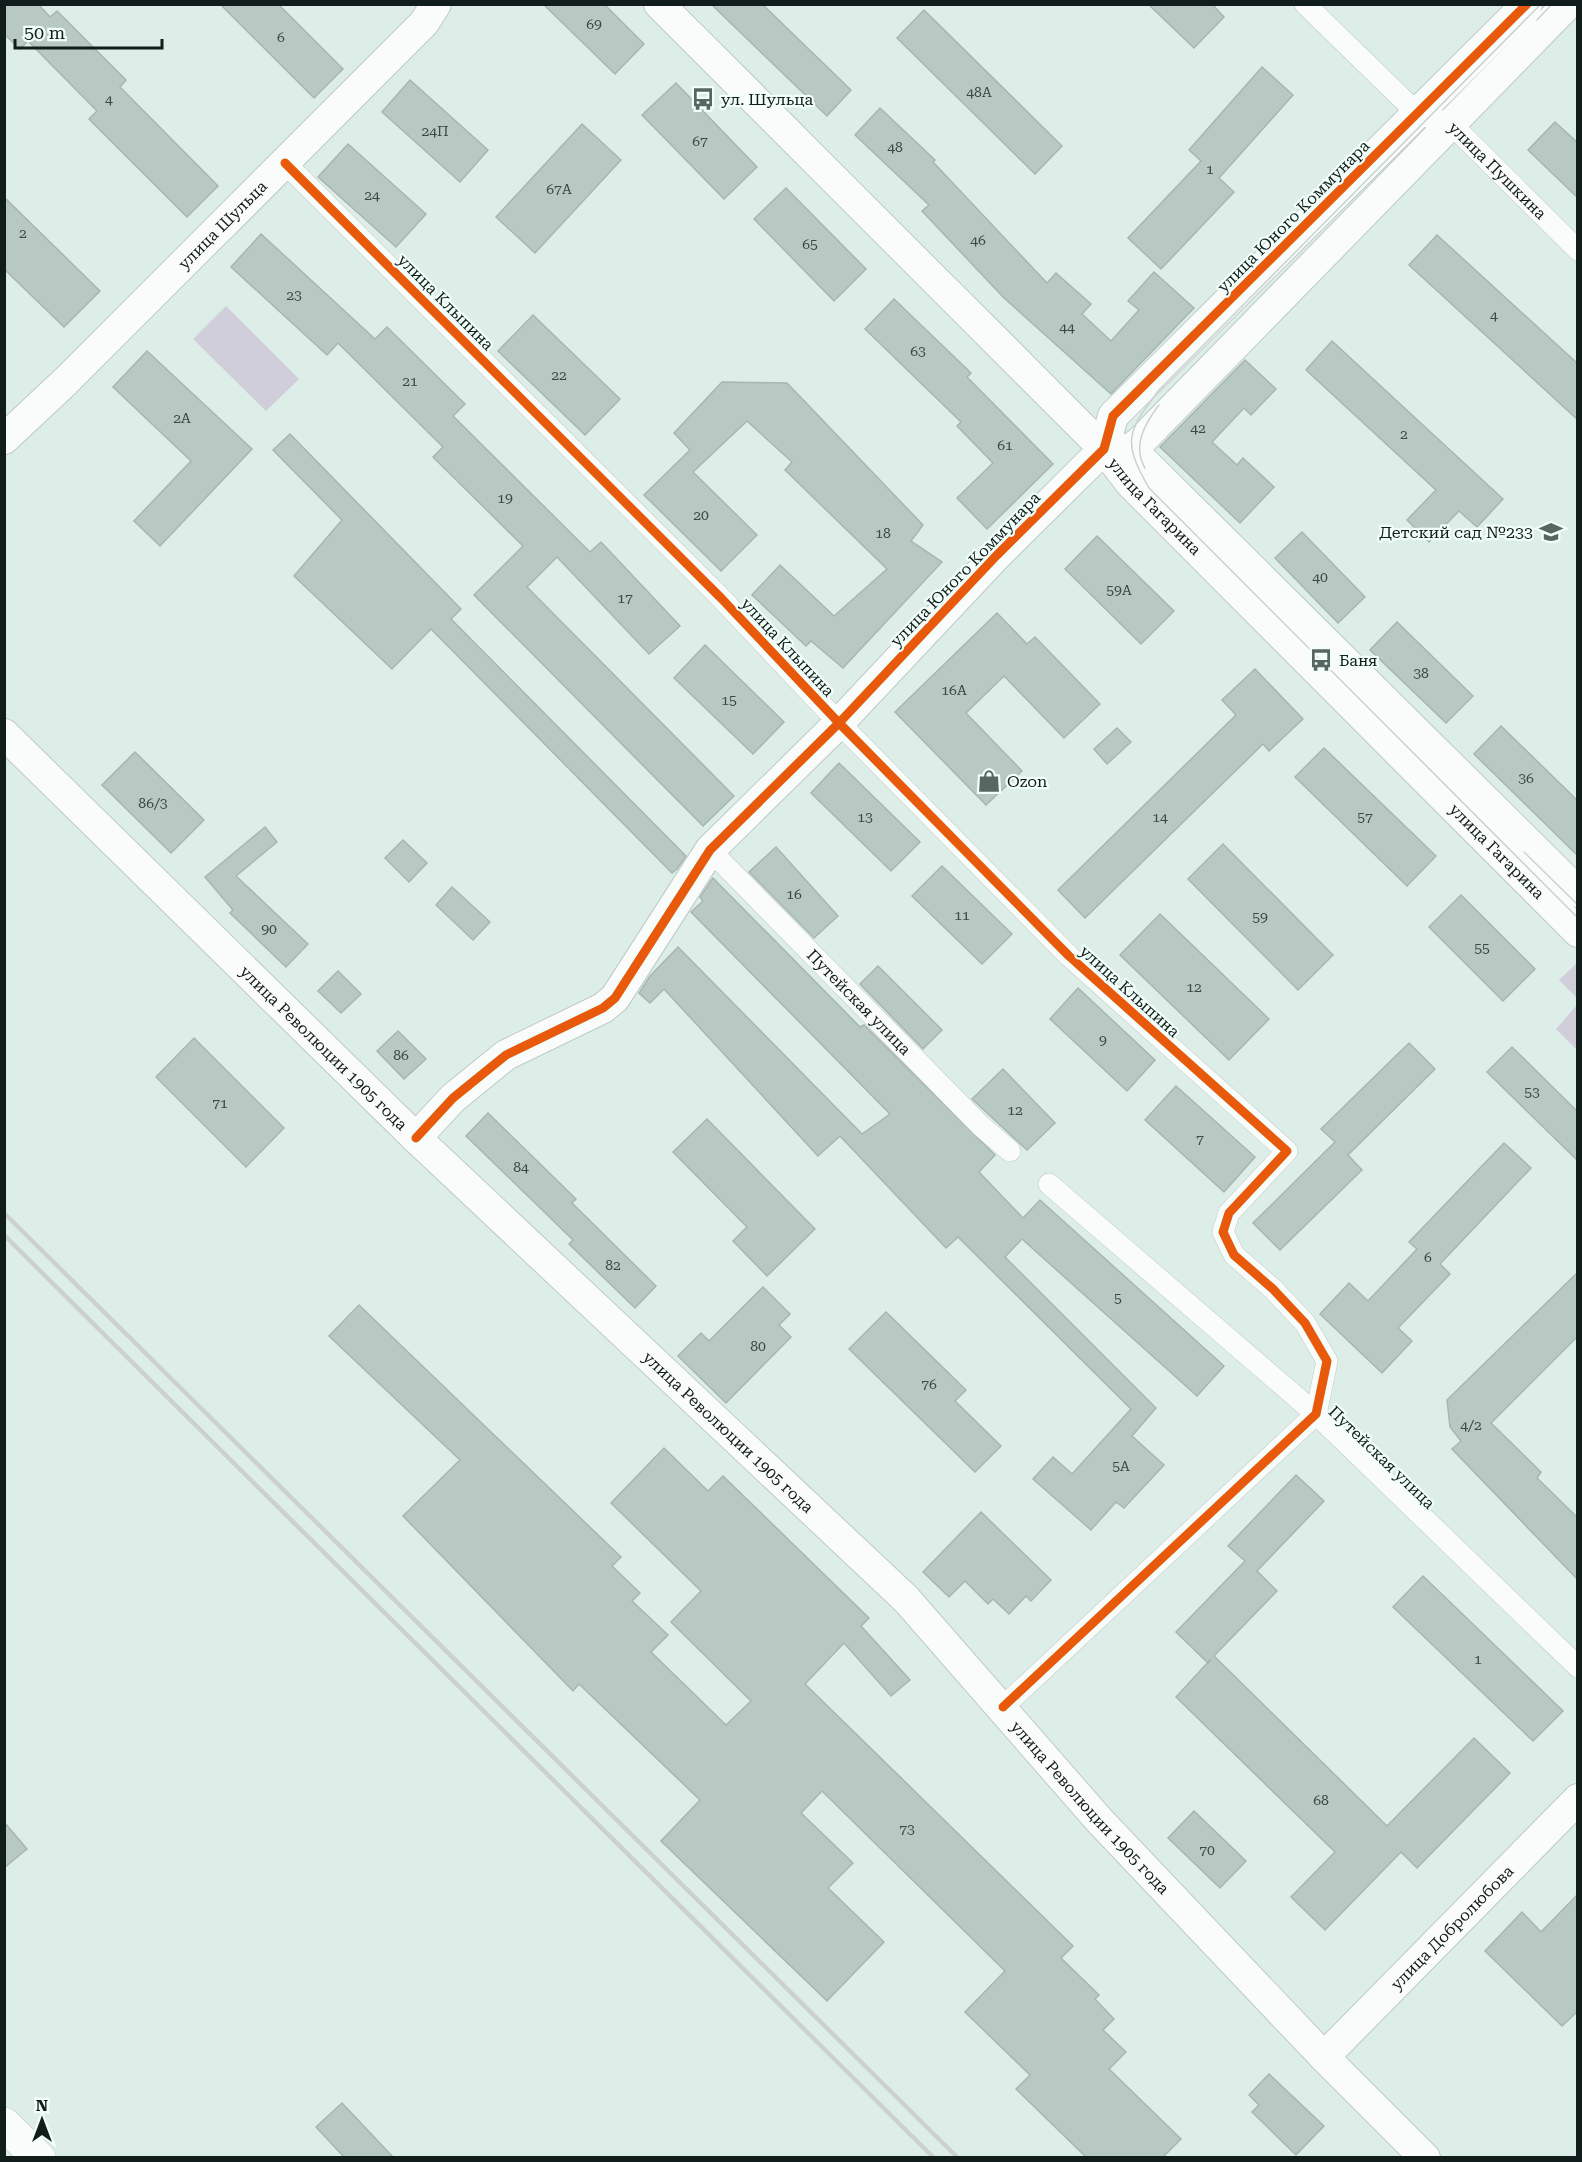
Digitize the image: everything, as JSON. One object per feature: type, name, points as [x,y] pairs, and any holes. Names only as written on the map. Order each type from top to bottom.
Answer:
[{"type":"main road","points":[[4,2124],[39,2157]]},
{"type":"street","name":"улица Шульца","points":[[4,440],[424,23],[436,4]]},
{"type":"street","name":"улица Гагарина","points":[[659,4],[1578,892]]},
{"type":"street","name":"улица Пушкина","points":[[1305,4],[1418,114],[1451,124],[1578,250]]},
{"type":"street","name":"улица Юного Коммунара","points":[[1117,449],[1113,416],[1527,4]]},
{"type":"street","name":"улица Юного Коммунара","points":[[416,1138],[453,1098],[506,1055],[603,1008],[615,998],[710,850],[839,723],[996,556],[1117,449],[1451,124],[1568,4]]},
{"type":"street","name":"улица Клыпина","points":[[285,163],[721,598],[839,723],[1069,956],[1287,1151],[1228,1213],[1223,1232],[1234,1255],[1274,1289],[1305,1323],[1327,1361],[1316,1414]]},
{"type":"street","name":"улица Гагарина","points":[[1117,449],[1131,484],[1578,932]]},
{"type":"street","name":"улица Революции 1905 года","points":[[4,734],[416,1138],[906,1599],[1003,1707],[1099,1820],[1324,2057],[1425,2157]]},
{"type":"street","name":"Путейская улица","points":[[710,850],[981,1126],[1010,1151]]},
{"type":"street","name":"Путейская улица","points":[[1049,1184],[1316,1414],[1578,1666]]},
{"type":"street","points":[[1003,1707],[1316,1414]]},
{"type":"street","name":"улица Добролюбова","points":[[1324,2057],[1578,1800]]},
{"type":"shaded area","points":[[226,306],[299,379],[266,411],[193,339]]},
{"type":"shaded area","points":[[1578,963],[1577,998],[1559,980]]},
{"type":"shaded area","points":[[1577,1005],[1577,1050],[1556,1029]]},
{"type":"building","points":[[4,4],[38,4],[50,17],[57,11],[126,80],[120,87],[218,186],[187,217],[89,119],[97,111],[28,41],[20,49],[4,34]]},
{"type":"building","points":[[220,4],[278,4],[343,69],[314,98]]},
{"type":"building","points":[[543,4],[604,4],[644,44],[615,74]]},
{"type":"building","points":[[711,4],[762,4],[851,90],[827,116]]},
{"type":"building","points":[[1148,4],[1212,4],[1224,17],[1194,48]]},
{"type":"building","points":[[924,10],[1062,146],[1035,174],[897,38]]},
{"type":"building","points":[[1262,67],[1293,95],[1219,178],[1234,192],[1161,269],[1128,238],[1201,161],[1189,150]]},
{"type":"building","points":[[410,80],[488,150],[460,182],[382,112]]},
{"type":"building","points":[[676,83],[757,167],[724,199],[642,115]]},
{"type":"building","points":[[880,108],[935,160],[933,162],[1047,283],[1056,273],[1091,304],[1082,314],[1111,341],[1139,310],[1128,301],[1154,272],[1194,308],[1111,394],[1004,298],[922,211],[929,205],[855,135]]},
{"type":"building","points":[[1555,122],[1578,143],[1578,198],[1528,150]]},
{"type":"building","points":[[582,124],[621,160],[535,253],[496,217]]},
{"type":"building","points":[[348,144],[426,214],[396,247],[318,177]]},
{"type":"building","points":[[786,188],[866,269],[834,301],[754,219]]},
{"type":"building","points":[[4,197],[100,291],[64,327],[4,269]]},
{"type":"building","points":[[261,234],[375,339],[387,327],[465,404],[453,416],[590,552],[601,542],[680,626],[649,654],[557,557],[527,587],[734,796],[703,826],[474,595],[523,546],[433,457],[443,447],[338,343],[327,355],[231,267]]},
{"type":"building","points":[[1437,235],[1578,364],[1578,420],[1409,265]]},
{"type":"building","points":[[894,299],[971,373],[967,377],[1053,464],[987,529],[957,498],[993,463],[957,426],[961,422],[865,329]]},
{"type":"building","points":[[533,315],[620,399],[585,435],[498,351]]},
{"type":"building","points":[[1332,341],[1503,499],[1477,527],[1459,511],[1429,542],[1407,520],[1436,490],[1306,370]]},
{"type":"building","points":[[147,351],[252,449],[160,546],[134,521],[191,461],[113,387]]},
{"type":"building","points":[[1245,360],[1276,389],[1251,415],[1244,408],[1212,442],[1237,465],[1243,458],[1274,487],[1240,523],[1160,447]]},
{"type":"building","points":[[722,382],[787,383],[923,525],[911,541],[942,562],[843,668],[811,641],[806,646],[752,595],[780,565],[834,616],[887,569],[785,470],[792,462],[747,421],[693,472],[757,535],[721,571],[644,495],[690,450],[674,433]]},
{"type":"building","points":[[290,434],[461,609],[451,619],[686,856],[677,869],[672,873],[431,629],[392,669],[294,576],[342,520],[273,450]]},
{"type":"building","points":[[1302,532],[1365,597],[1338,623],[1275,558]]},
{"type":"building","points":[[1097,536],[1174,611],[1141,644],[1065,569]]},
{"type":"building","points":[[997,613],[1027,644],[1035,637],[1100,704],[1064,738],[1004,676],[966,713],[1022,771],[986,805],[895,712]]},
{"type":"building","points":[[1397,622],[1473,696],[1446,723],[1370,650]]},
{"type":"building","points":[[705,645],[784,722],[753,754],[674,678]]},
{"type":"building","points":[[1255,669],[1303,719],[1269,751],[1263,744],[1085,918],[1058,890],[1236,715],[1222,700]]},
{"type":"building","points":[[1501,726],[1578,801],[1578,856],[1474,754]]},
{"type":"building","points":[[1117,728],[1131,742],[1107,764],[1094,749]]},
{"type":"building","points":[[1324,748],[1436,856],[1407,886],[1295,777]]},
{"type":"building","points":[[135,752],[204,820],[171,853],[102,785]]},
{"type":"building","points":[[839,763],[920,842],[891,871],[811,793]]},
{"type":"building","points":[[265,827],[277,842],[236,876],[308,944],[286,967],[230,913],[233,910],[205,877]]},
{"type":"building","points":[[403,840],[427,863],[409,882],[385,858]]},
{"type":"building","points":[[1223,844],[1333,955],[1298,990],[1188,879]]},
{"type":"building","points":[[776,847],[838,916],[814,938],[749,872]]},
{"type":"building","points":[[942,866],[1012,934],[982,964],[912,896]]},
{"type":"building","points":[[713,878],[860,1027],[864,1025],[995,1155],[979,1172],[1023,1218],[1040,1200],[1224,1366],[1197,1396],[1022,1239],[1005,1257],[1156,1408],[1132,1436],[1164,1465],[1124,1508],[1116,1502],[1091,1530],[1033,1479],[1053,1457],[1072,1474],[1131,1409],[958,1237],[946,1248],[840,1136],[818,1156],[664,989],[650,1003],[639,993],[650,976],[678,947],[862,1134],[890,1114],[691,912],[703,901],[700,897]]},
{"type":"building","points":[[452,887],[490,922],[473,940],[436,905]]},
{"type":"building","points":[[1461,895],[1535,969],[1503,1001],[1429,927]]},
{"type":"building","points":[[1160,914],[1269,1019],[1229,1060],[1120,955]]},
{"type":"building","points":[[878,966],[942,1030],[923,1049],[860,984]]},
{"type":"building","points":[[338,971],[361,994],[341,1013],[318,991]]},
{"type":"building","points":[[1078,988],[1155,1060],[1127,1091],[1050,1019]]},
{"type":"building","points":[[398,1031],[426,1059],[404,1079],[377,1051]]},
{"type":"building","points":[[194,1038],[284,1128],[246,1167],[156,1077]]},
{"type":"building","points":[[1409,1043],[1435,1069],[1348,1155],[1362,1170],[1280,1250],[1253,1223],[1335,1142],[1321,1129]]},
{"type":"building","points":[[1512,1047],[1578,1112],[1578,1161],[1487,1072]]},
{"type":"building","points":[[1003,1069],[1055,1123],[1027,1150],[972,1099]]},
{"type":"building","points":[[1176,1086],[1255,1157],[1224,1192],[1145,1120]]},
{"type":"building","points":[[488,1113],[576,1199],[572,1203],[656,1286],[635,1308],[569,1244],[573,1240],[466,1136]]},
{"type":"building","points":[[707,1119],[815,1229],[767,1276],[733,1241],[747,1227],[673,1152]]},
{"type":"building","points":[[1504,1143],[1531,1168],[1440,1264],[1450,1274],[1398,1328],[1412,1341],[1382,1373],[1320,1314],[1349,1283],[1368,1301],[1417,1249],[1409,1242]]},
{"type":"building","points":[[1578,1272],[1578,1336],[1491,1423],[1541,1472],[1537,1478],[1578,1518],[1578,1580],[1452,1449],[1461,1441],[1450,1427],[1447,1400]]},
{"type":"building","points":[[763,1287],[790,1314],[779,1325],[791,1337],[726,1403],[678,1356],[701,1333],[709,1341]]},
{"type":"building","points":[[359,1305],[621,1557],[612,1566],[640,1593],[632,1601],[668,1635],[651,1652],[726,1725],[751,1701],[671,1622],[701,1591],[611,1503],[664,1448],[708,1491],[723,1476],[869,1618],[861,1626],[910,1680],[891,1696],[844,1643],[805,1684],[1073,1946],[1061,1958],[1099,1995],[1095,1999],[1114,2019],[1103,2030],[1126,2052],[1109,2069],[1181,2139],[1163,2157],[1086,2157],[1016,2089],[1030,2075],[965,2012],[1005,1971],[822,1791],[801,1813],[853,1863],[828,1888],[884,1942],[827,2001],[661,1841],[700,1800],[579,1684],[573,1691],[403,1516],[460,1460],[329,1336]]},
{"type":"building","points":[[886,1312],[966,1390],[955,1401],[1001,1446],[975,1472],[849,1349]]},
{"type":"building","points":[[1296,1475],[1324,1501],[1257,1571],[1277,1591],[1214,1656],[1387,1826],[1474,1738],[1510,1773],[1417,1868],[1401,1852],[1325,1930],[1291,1897],[1335,1852],[1176,1697],[1208,1663],[1176,1632],[1245,1561],[1228,1546]]},
{"type":"building","points":[[981,1512],[1051,1580],[1031,1601],[1026,1596],[1009,1614],[993,1599],[988,1604],[965,1581],[949,1597],[923,1572]]},
{"type":"building","points":[[1423,1576],[1563,1711],[1533,1741],[1393,1607]]},
{"type":"building","points":[[1194,1811],[1246,1861],[1220,1888],[1168,1838]]},
{"type":"building","points":[[4,1822],[27,1849],[4,1868]]},
{"type":"building","points":[[1578,1894],[1578,2011],[1562,2026],[1485,1951],[1522,1912],[1541,1932]]},
{"type":"building","points":[[1269,2074],[1324,2126],[1296,2155],[1252,2112],[1259,2105],[1249,2095]]},
{"type":"building","points":[[342,2103],[393,2157],[344,2157],[316,2127]]},
{"type":"tram line","points":[[1541,4],[1159,390],[1140,416],[1132,437],[1132,447],[1140,472],[1149,488],[1578,918]]},
{"type":"tram line","points":[[1537,20],[1552,4]]},
{"type":"tram line","points":[[1145,468],[1141,460],[1140,443],[1145,427],[1159,405]]},
{"type":"tram line","points":[[1524,852],[1578,905]]},
{"type":"railway","points":[[4,1213],[958,2158]]},
{"type":"railway","points":[[4,1235],[934,2158]]},
{"type":"cycle path","points":[[416,1138],[453,1098],[506,1055],[603,1008],[615,998],[710,850],[839,723],[996,556],[1104,449],[1113,416],[1527,4]]},
{"type":"cycle path","points":[[285,163],[721,598],[839,723],[1069,956],[1287,1151],[1229,1213],[1223,1232],[1234,1255],[1273,1289],[1305,1323],[1327,1361],[1316,1414],[1003,1707]]},
{"type":"place","name":"ул. Шульца","points":[[703,99]]},
{"type":"place","name":"Детский сад №233","points":[[1551,532]]},
{"type":"place","name":"Баня","points":[[1321,660]]},
{"type":"place","name":"Ozon","points":[[989,781]]}]
